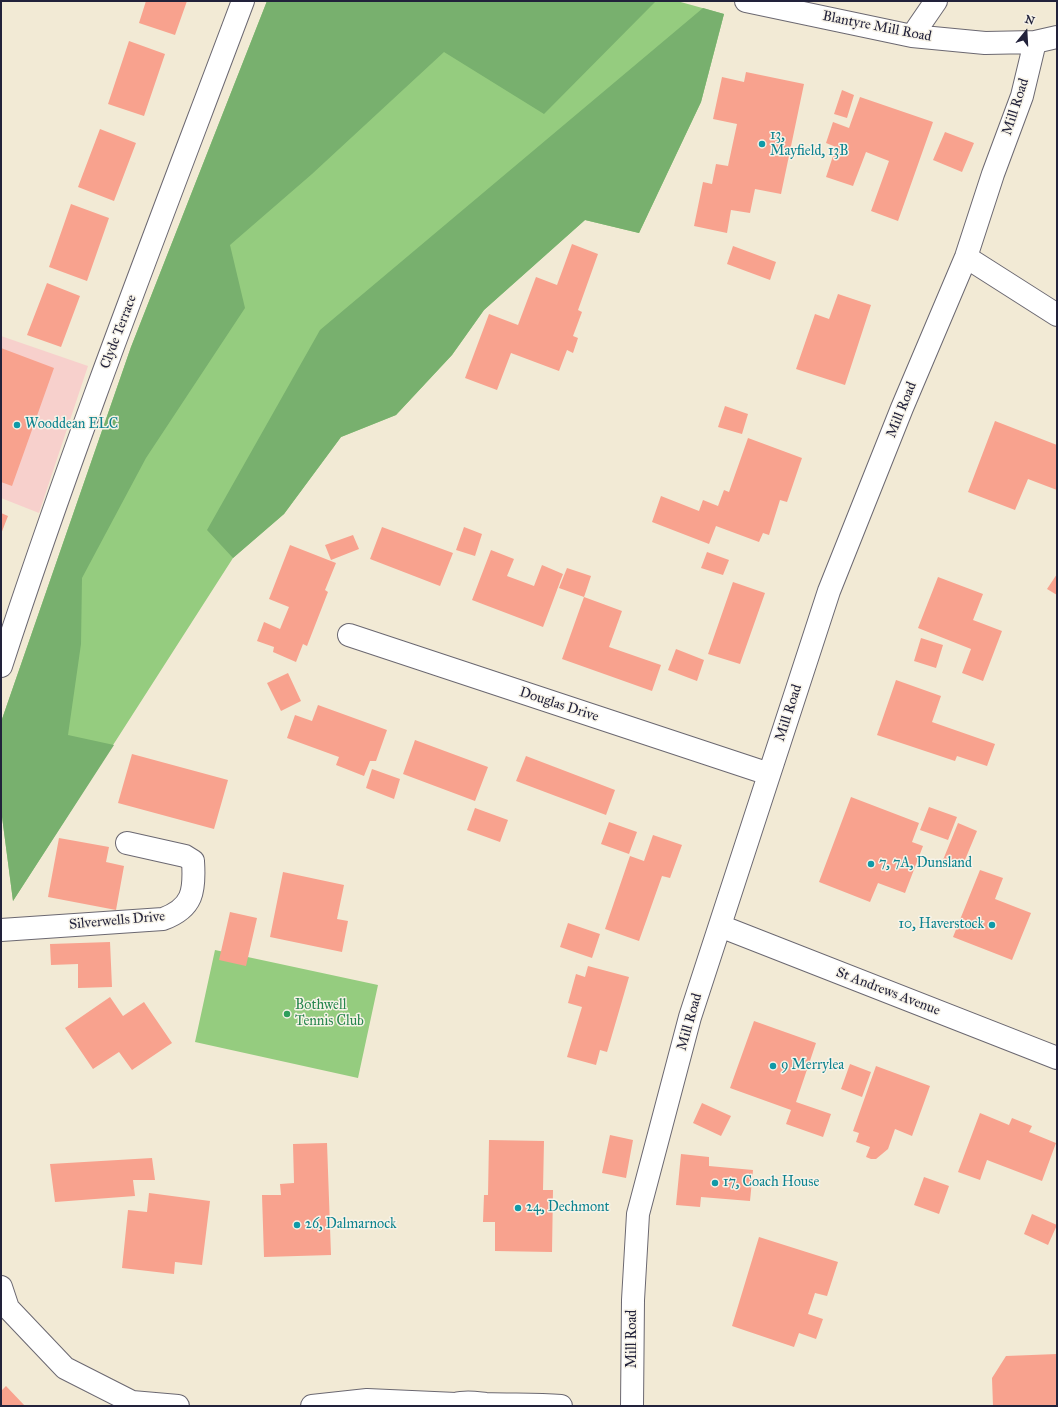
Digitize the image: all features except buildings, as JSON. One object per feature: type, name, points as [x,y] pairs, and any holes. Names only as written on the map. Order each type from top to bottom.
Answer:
[{"type":"street","name":"Clyde Terrace","points":[[1,666],[75,449],[243,1]]},
{"type":"street","points":[[912,36],[936,1]]},
{"type":"street","name":"Blantyre Mill Road","points":[[756,3],[912,36],[985,43],[1034,42],[1057,37]]},
{"type":"street","name":"Mill Road","points":[[632,1406],[633,1300],[638,1214],[690,1017],[829,591],[902,408],[966,257],[993,174],[1022,96],[1034,42]]},
{"type":"street","points":[[966,257],[1057,316]]},
{"type":"street","name":"Douglas Drive","points":[[349,635],[769,774]]},
{"type":"street","name":"Silverwells Drive","points":[[1,930],[163,919],[175,915],[188,903],[194,879],[193,861],[185,856],[127,843]]},
{"type":"street","name":"St Andrews Avenue","points":[[720,926],[1057,1058]]},
{"type":"street","points":[[1,1287],[8,1308],[66,1368],[131,1404],[178,1406]]},
{"type":"street","points":[[312,1406],[367,1400],[456,1404],[464,1401],[487,1404],[561,1406]]},
{"type":"shaded area","points":[[1,336],[88,366],[39,513],[1,498]]},
{"type":"green space","points":[[267,1],[677,1],[724,14],[701,102],[639,233],[585,220],[484,310],[452,355],[396,415],[341,437],[284,514],[233,558],[13,901],[1,809],[1,722],[131,347]]},
{"type":"green space","points":[[267,1],[656,1],[544,114],[444,52],[312,174],[230,245],[245,308],[146,458],[82,578],[81,644],[68,735],[114,745],[13,901],[1,809],[1,722],[131,347]]},
{"type":"green space","points":[[703,8],[724,14],[701,102],[639,233],[585,220],[484,310],[452,355],[396,415],[341,437],[284,514],[233,558],[207,530],[320,330]]},
{"type":"green space","name":"Bothwell Tennis Club","points":[[215,950],[378,985],[358,1078],[195,1042]]},
{"type":"place","name":"13, Mayfield, 13B","points":[[762,144]]},
{"type":"place","name":"Wooddean ELC","points":[[17,425]]},
{"type":"place","name":"7, 7A, Dunsland","points":[[871,864]]},
{"type":"place","name":"10, Haverstock","points":[[992,925]]},
{"type":"place","name":"Bothwell Tennis Club","points":[[287,1014]]},
{"type":"place","name":"9 Merrylea","points":[[773,1066]]},
{"type":"place","name":"17, Coach House","points":[[715,1183]]},
{"type":"place","name":"24, Dechmont","points":[[518,1208]]},
{"type":"place","name":"26, Dalmarnock","points":[[297,1225]]}]
